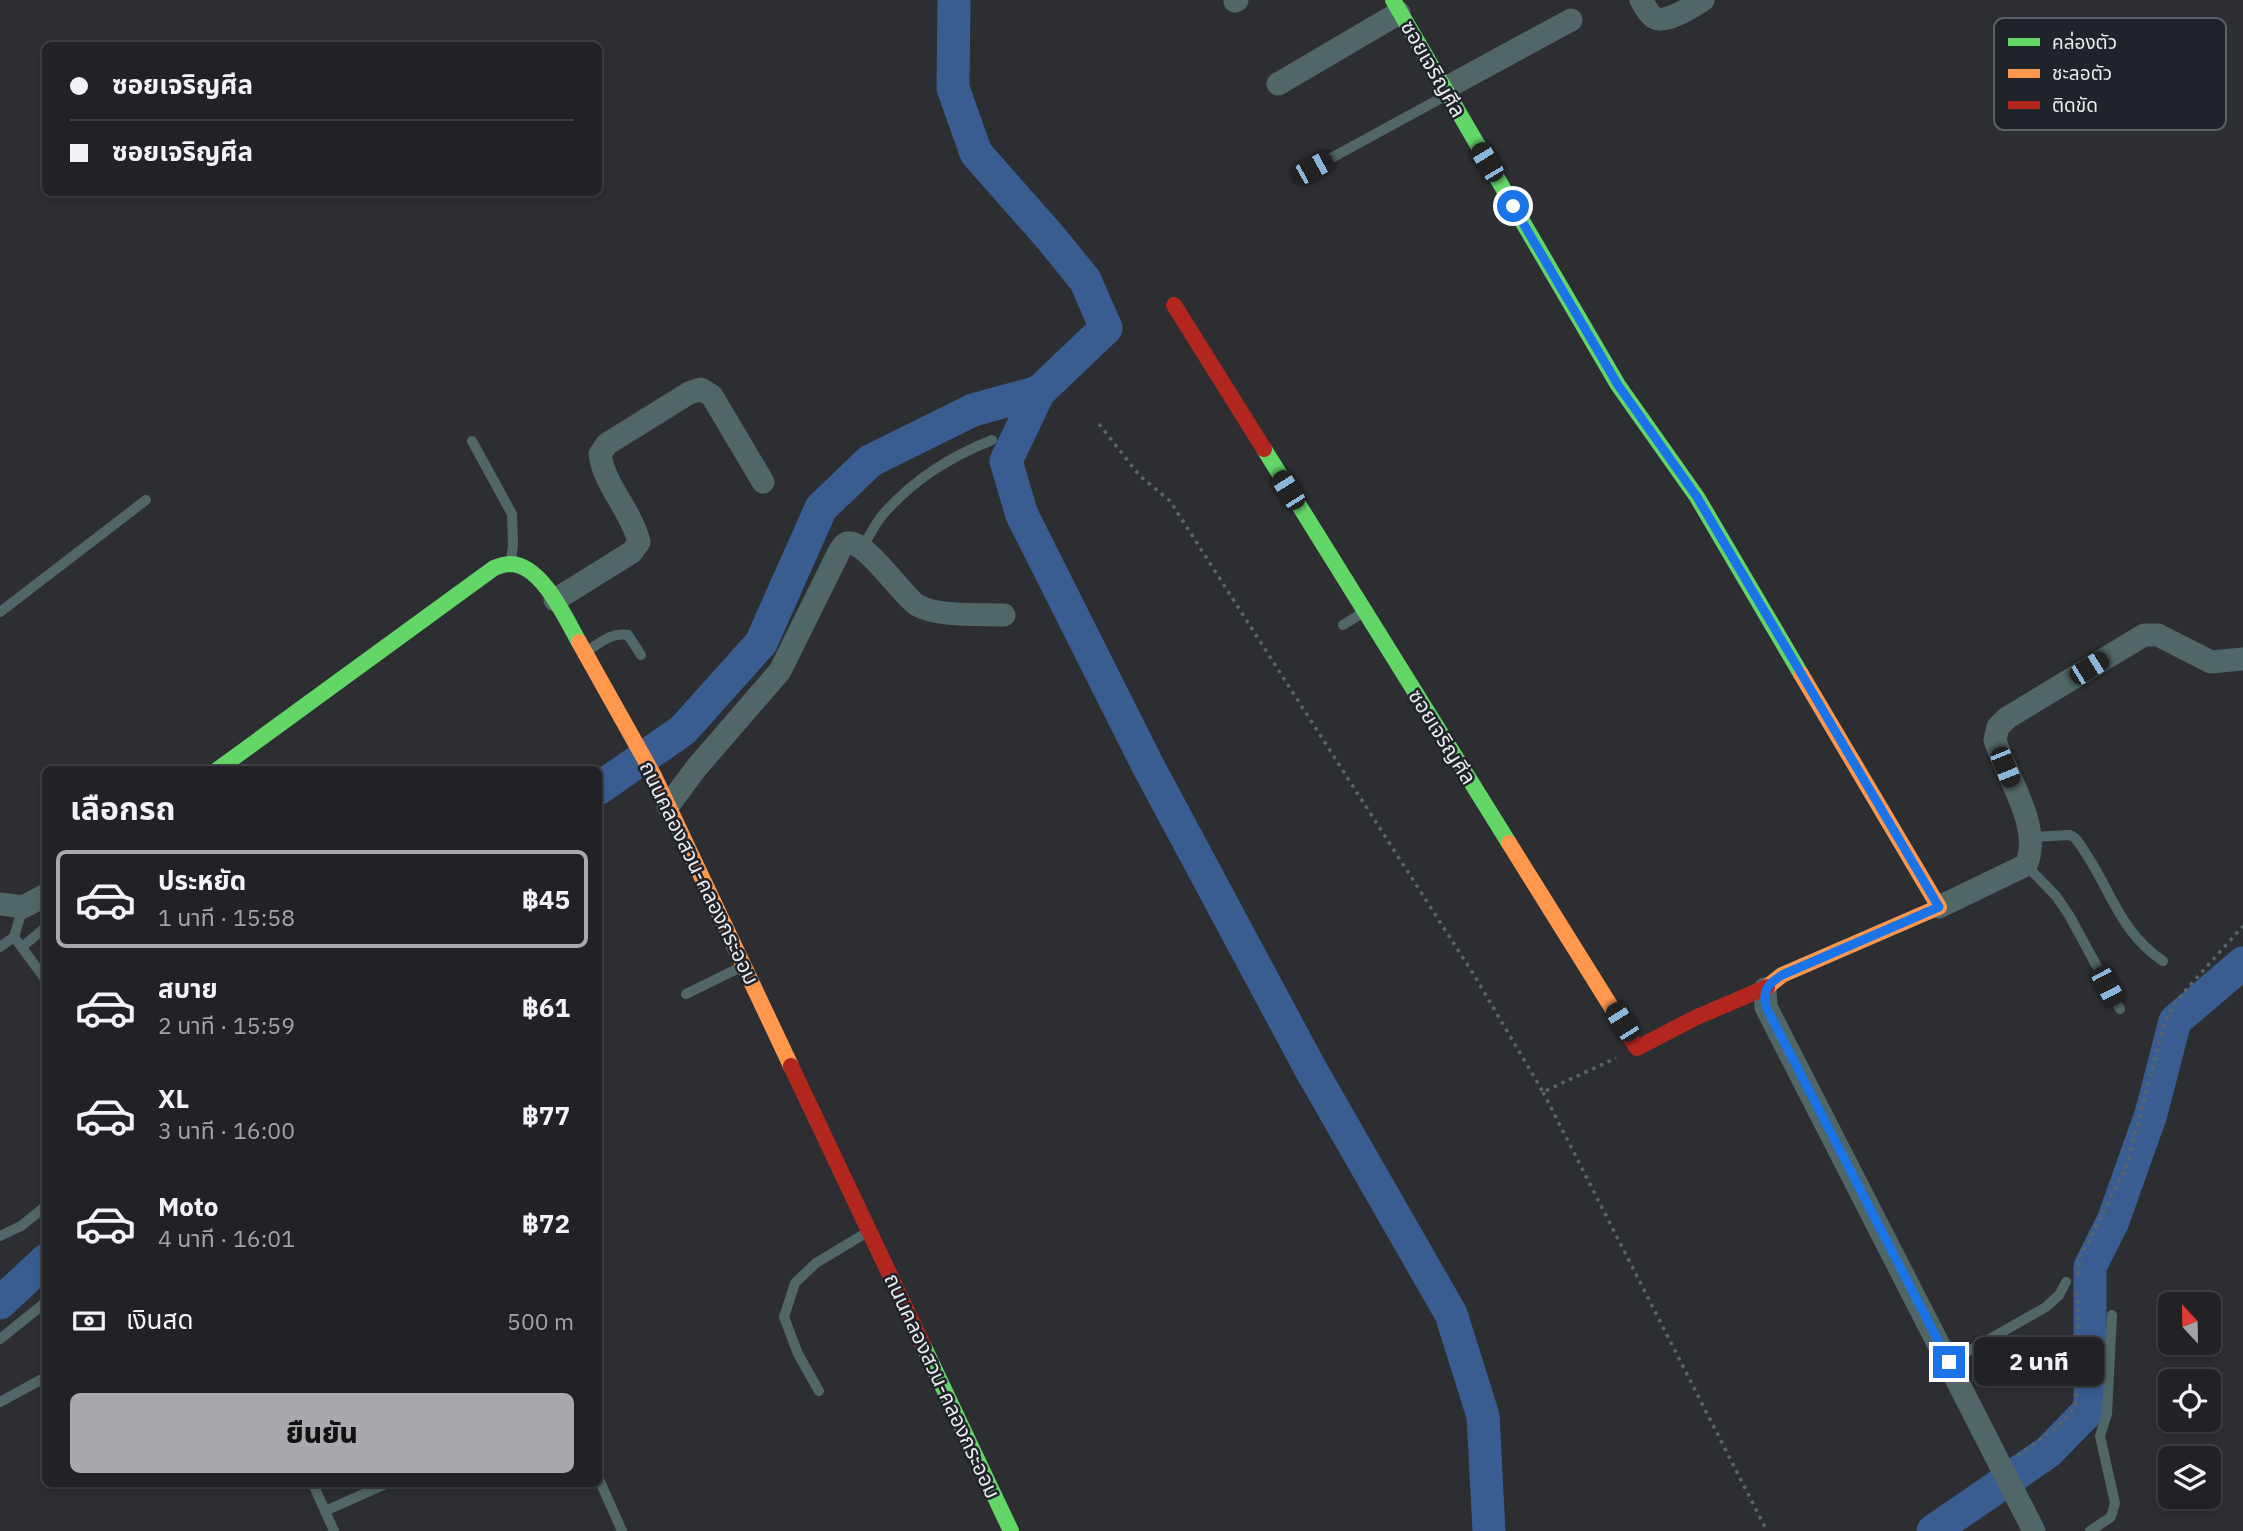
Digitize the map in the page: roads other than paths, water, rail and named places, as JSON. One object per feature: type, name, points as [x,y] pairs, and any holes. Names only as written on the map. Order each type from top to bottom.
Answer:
[{"type":"street","points":[[1642,0],[1658,20],[1669,18],[1703,0]]},
{"type":"street","points":[[1278,84],[1396,6]]},
{"type":"street","name":"ซอยเจริญศีล","points":[[1396,6],[1618,385],[1697,497],[1939,907]]},
{"type":"street","points":[[1446,92],[1571,20]]},
{"type":"street","name":"ซอยเจริญศีล","points":[[1174,305],[1637,1048],[1697,1017],[1765,989]]},
{"type":"street","points":[[555,600],[632,552],[639,542],[634,524],[602,468],[600,454],[607,444],[689,393],[701,389],[712,396],[763,482]]},
{"type":"street","points":[[668,806],[697,767],[780,671],[844,545],[848,542],[862,548],[915,604],[925,609],[1004,615]]},
{"type":"street","points":[[222,766],[471,583],[494,568],[510,564]]},
{"type":"street","name":"ถนนคลองสวน-คลองกระออม","points":[[510,564],[520,567],[540,581],[555,600],[654,776],[1011,1531]]},
{"type":"street","points":[[2034,1531],[1766,1007],[1765,989],[1782,975],[1939,907],[2026,865],[2031,856],[2029,824],[1994,740],[1998,727],[2007,718],[2144,635],[2158,635],[2211,662],[2243,659]]},
{"type":"street","points":[[0,904],[23,908],[42,897]]},
{"type":"lane","points":[[1313,168],[1446,92]]},
{"type":"lane","points":[[862,548],[883,513],[925,474],[992,440]]},
{"type":"lane","points":[[472,441],[512,514],[513,545],[510,564]]},
{"type":"lane","points":[[0,612],[146,500]]},
{"type":"lane","points":[[1343,625],[1364,611]]},
{"type":"lane","points":[[585,652],[613,635],[621,634],[628,635],[641,655]]},
{"type":"lane","points":[[2031,837],[2070,835],[2075,838],[2125,925],[2140,943],[2163,961]]},
{"type":"lane","points":[[2026,865],[2056,896],[2069,915],[2119,1009]]},
{"type":"lane","points":[[0,947],[14,937],[23,908]]},
{"type":"lane","points":[[22,947],[42,930]]},
{"type":"lane","points":[[14,937],[42,974]]},
{"type":"lane","points":[[686,994],[743,965]]},
{"type":"lane","points":[[0,1236],[21,1226],[42,1209]]},
{"type":"lane","points":[[819,1391],[798,1354],[784,1317],[795,1283],[816,1263],[869,1231]]},
{"type":"lane","points":[[1949,1362],[2046,1307],[2059,1295],[2066,1282]]},
{"type":"lane","points":[[0,1339],[42,1305]]},
{"type":"lane","points":[[2090,1531],[2111,1517],[2115,1503],[2100,1436],[2107,1414],[2112,1315]]},
{"type":"lane","points":[[0,1402],[42,1379]]},
{"type":"lane","points":[[602,1486],[622,1531]]},
{"type":"lane","points":[[314,1487],[334,1531]]},
{"type":"lane","points":[[325,1511],[379,1487]]},
{"type":"waterway","points":[[954,0],[953,88],[976,153],[1085,280],[1106,328],[1039,392],[1006,461],[1022,515],[1147,764],[1310,1068],[1451,1314],[1483,1416],[1489,1531]]},
{"type":"waterway","points":[[602,786],[683,730],[761,643],[821,508],[870,461],[973,410],[1039,392]]},
{"type":"waterway","points":[[1933,1531],[2048,1452],[2090,1409],[2090,1267],[2113,1221],[2151,1114],[2175,1021],[2243,963]]},
{"type":"waterway","points":[[0,1303],[42,1264]]}]
